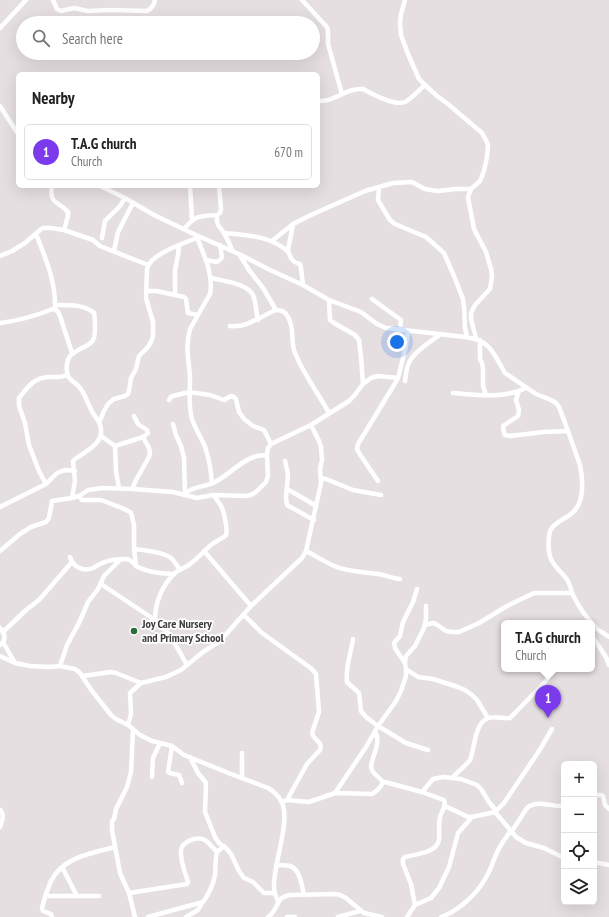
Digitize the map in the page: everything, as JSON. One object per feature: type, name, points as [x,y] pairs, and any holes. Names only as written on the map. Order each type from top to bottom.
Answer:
[{"type":"street","points":[[0,28],[26,0]]},
{"type":"street","points":[[53,0],[57,10],[61,11],[74,8],[88,11],[147,10],[150,9],[155,0]]},
{"type":"street","points":[[302,0],[317,16]]},
{"type":"street","points":[[405,0],[400,23],[401,35],[419,79],[482,133],[488,145],[484,171],[480,181],[471,189],[468,197],[474,229],[486,252],[492,276],[490,289],[475,305],[471,313],[471,319],[478,339],[480,360],[483,366],[483,386],[486,395]]},
{"type":"street","points":[[320,19],[327,27],[328,44],[342,94]]},
{"type":"street","points":[[320,101],[329,100],[354,89],[363,89],[383,98],[400,103],[407,101],[425,85]]},
{"type":"street","points":[[0,106],[16,131]]},
{"type":"street","points":[[272,241],[293,224],[311,215],[365,191],[393,183],[416,183],[425,189],[438,191],[471,189]]},
{"type":"street","points":[[379,187],[378,200],[390,220],[395,224],[426,237],[444,253],[463,299],[464,328],[467,337]]},
{"type":"street","points":[[52,188],[51,197],[53,200],[68,212],[64,230]]},
{"type":"street","points":[[105,188],[197,237],[232,250],[303,285],[329,300],[361,312],[377,324],[386,328],[478,339],[490,348],[505,373],[536,394],[556,403],[561,412],[580,465],[582,474],[582,491],[577,509],[552,528],[549,535],[551,560],[568,581],[572,593],[590,620]]},
{"type":"street","points":[[190,188],[192,220]]},
{"type":"street","points":[[219,188],[221,209],[220,213],[217,215],[217,224],[225,233],[232,250]]},
{"type":"street","points":[[102,238],[105,221],[120,206],[125,198]]},
{"type":"street","points":[[114,251],[118,232],[133,203]]},
{"type":"street","points":[[184,229],[192,220],[196,218],[217,215]]},
{"type":"street","points":[[293,224],[288,250],[291,259],[295,263],[300,264],[303,285]]},
{"type":"street","points":[[0,256],[25,243],[43,228],[51,228],[64,230],[92,240],[100,246],[148,265]]},
{"type":"street","points":[[225,233],[259,237],[272,241],[288,250]]},
{"type":"street","points":[[36,234],[51,275],[55,307],[60,316],[72,353]]},
{"type":"street","points":[[99,423],[108,404],[114,399],[128,394],[131,378],[136,369],[139,356],[151,342],[153,322],[146,298],[148,265],[163,253],[197,237]]},
{"type":"street","points":[[197,237],[206,260],[211,290],[188,335],[187,354],[190,377],[189,392],[192,418],[207,452],[211,469],[212,483]]},
{"type":"street","points":[[175,295],[175,270],[178,245]]},
{"type":"street","points":[[206,260],[217,262],[221,260],[220,245]]},
{"type":"street","points":[[239,254],[263,288],[276,310]]},
{"type":"street","points":[[210,278],[244,286],[251,292],[254,299],[258,320]]},
{"type":"street","points":[[147,291],[184,297],[186,298],[188,313],[198,314]]},
{"type":"street","points":[[372,298],[402,320],[400,330]]},
{"type":"street","points":[[329,300],[330,320],[354,335],[359,340],[363,384]]},
{"type":"street","points":[[0,323],[12,322],[32,317],[55,307],[69,305],[80,306],[94,312],[93,341],[72,353],[67,359],[67,375],[84,392],[89,407],[99,423],[101,436],[115,446]]},
{"type":"street","points":[[230,326],[241,326],[258,320],[276,310],[284,312],[288,315],[292,325],[294,350],[307,376],[329,413]]},
{"type":"street","points":[[378,481],[359,453],[357,447],[398,378],[408,331]]},
{"type":"street","points":[[405,381],[408,365],[412,358],[416,353],[441,334]]},
{"type":"street","points":[[46,484],[39,472],[30,445],[19,398],[35,380],[46,377],[61,378],[67,375]]},
{"type":"street","points":[[0,551],[20,534],[46,522],[49,518],[52,501],[79,496],[88,490],[119,488],[184,493],[197,498],[213,495],[247,496],[253,494],[266,482],[268,476],[267,455],[268,448],[271,444],[311,425],[348,401],[363,384],[371,378],[378,376],[398,378]]},
{"type":"street","points":[[453,393],[504,395],[526,388]]},
{"type":"street","points":[[519,391],[516,400],[519,412],[515,418],[503,426],[505,435],[510,436],[568,431]]},
{"type":"street","points":[[169,400],[173,396],[189,392],[210,395],[224,400],[231,396],[234,397],[236,399],[239,412],[244,419],[253,426],[264,430],[271,444]]},
{"type":"street","points":[[115,446],[143,437],[148,433],[147,430],[138,424],[134,416]]},
{"type":"street","points":[[173,424],[184,458],[184,493]]},
{"type":"street","points":[[128,725],[131,714],[130,693],[141,683],[166,677],[181,670],[203,652],[220,641],[251,606],[302,558],[306,551],[314,520],[321,484],[321,447],[311,425]]},
{"type":"street","points":[[72,498],[75,481],[73,461],[94,445],[101,436]]},
{"type":"street","points":[[132,489],[149,458],[149,448],[143,437]]},
{"type":"street","points":[[115,446],[116,472],[119,488]]},
{"type":"street","points":[[184,493],[197,486],[220,480],[240,464],[254,457],[267,455]]},
{"type":"street","points":[[285,460],[288,474],[286,498],[287,505],[314,520]]},
{"type":"street","points":[[0,507],[46,484],[57,473],[66,470],[75,471]]},
{"type":"street","points":[[321,478],[353,490],[381,495]]},
{"type":"street","points":[[287,489],[316,506]]},
{"type":"street","points":[[155,620],[157,603],[163,587],[174,574],[188,565],[212,544],[224,537],[226,532],[224,513],[222,507],[213,495]]},
{"type":"street","points":[[79,496],[82,500],[102,500],[130,512],[134,525],[136,566]]},
{"type":"street","points":[[134,549],[169,556],[180,570]]},
{"type":"street","points":[[204,551],[251,606]]},
{"type":"street","points":[[306,551],[341,568],[380,574],[400,579]]},
{"type":"street","points":[[15,663],[2,644],[4,635],[2,630],[39,600],[71,560],[79,568],[91,569],[110,560],[130,560],[136,566],[150,572],[158,574],[174,574]]},
{"type":"street","points":[[60,666],[67,645],[88,602],[101,584],[104,576],[120,560]]},
{"type":"street","points":[[101,584],[155,620],[167,632],[187,665]]},
{"type":"street","points":[[405,663],[395,648],[394,643],[400,636],[403,622],[413,602],[417,589]]},
{"type":"street","points":[[425,625],[433,623],[446,631],[459,632],[479,623],[507,606],[534,593],[572,593]]},
{"type":"street","points":[[335,793],[396,701],[401,691],[406,676],[406,656],[415,646],[425,625],[426,606]]},
{"type":"street","points":[[244,614],[262,633],[312,669],[316,674],[319,712],[312,733],[320,743],[321,747],[307,764],[287,800]]},
{"type":"street","points":[[595,627],[609,637]]},
{"type":"street","points":[[595,639],[604,634]]},
{"type":"street","points":[[353,639],[353,647],[348,665],[347,682],[359,693],[361,712],[378,726],[406,743],[428,750]]},
{"type":"street","points":[[595,643],[606,657],[609,665]]},
{"type":"street","points":[[0,656],[15,663],[41,667],[60,666],[75,669],[83,676],[87,685],[106,710],[116,719],[128,725],[145,738],[160,744],[172,746],[190,757],[273,791],[282,802],[284,814],[284,828],[274,879],[275,893],[278,901]]},
{"type":"street","points":[[406,670],[418,677],[433,679],[458,686],[465,690],[477,700],[488,718]]},
{"type":"street","points":[[83,676],[111,672],[141,683]]},
{"type":"street","points":[[453,778],[470,760],[474,740],[478,729],[483,722],[492,717],[506,719],[510,718],[553,672]]},
{"type":"street","points":[[415,905],[431,898],[440,888],[449,866],[458,833],[472,818],[495,811],[504,803],[552,729]]},
{"type":"street","points":[[133,730],[131,772],[127,787],[112,821],[112,830],[120,873],[129,893],[135,917]]},
{"type":"street","points":[[375,731],[378,739],[371,767],[373,772],[383,782],[422,792],[444,800],[445,802],[445,806],[440,815],[439,838],[436,846],[432,850],[405,857],[403,859],[403,864],[411,884],[415,905],[409,917]]},
{"type":"street","points":[[152,777],[153,758],[160,744]]},
{"type":"street","points":[[172,746],[168,772],[179,776],[182,783]]},
{"type":"street","points":[[242,753],[242,778]]},
{"type":"street","points":[[190,757],[198,773],[206,783],[205,812],[215,837],[231,854],[244,878],[253,882],[264,894],[275,893]]},
{"type":"street","points":[[422,792],[433,779],[443,777],[461,779],[477,785],[495,811],[512,830],[516,837],[561,856]]},
{"type":"street","points":[[282,802],[287,800],[309,802],[335,793],[372,794],[379,789],[383,782]]},
{"type":"street","points":[[597,795],[603,796],[605,804],[609,809]]},
{"type":"street","points":[[441,917],[453,911],[478,889],[488,874],[501,845],[527,808],[539,803],[561,807]]},
{"type":"street","points":[[445,806],[462,815],[472,818]]},
{"type":"street","points":[[0,810],[3,814],[0,827]]},
{"type":"street","points":[[129,893],[187,884],[188,882],[181,859],[181,851],[187,842],[200,839],[205,840],[217,852]]},
{"type":"street","points":[[186,917],[198,910],[210,892],[215,875],[217,852],[224,846]]},
{"type":"street","points":[[52,917],[51,914],[42,910],[42,908],[51,880],[62,867],[71,860],[84,855],[115,847]]},
{"type":"street","points":[[597,863],[609,865]]},
{"type":"street","points":[[276,865],[292,866],[294,868],[299,875],[304,895]]},
{"type":"street","points":[[62,867],[78,896]]},
{"type":"street","points":[[268,917],[273,912],[278,901],[284,896],[336,894],[346,898],[360,911],[382,917]]},
{"type":"street","points":[[46,896],[99,896]]},
{"type":"street","points":[[148,917],[203,902]]},
{"type":"street","points":[[338,917],[360,911]]},
{"type":"street","points":[[287,917],[295,917]]},
{"type":"place","name":"Joy Care Nursery and Primary School","points":[[134,631]]},
{"type":"place","name":"T.A.G church","points":[[548,718]]}]
